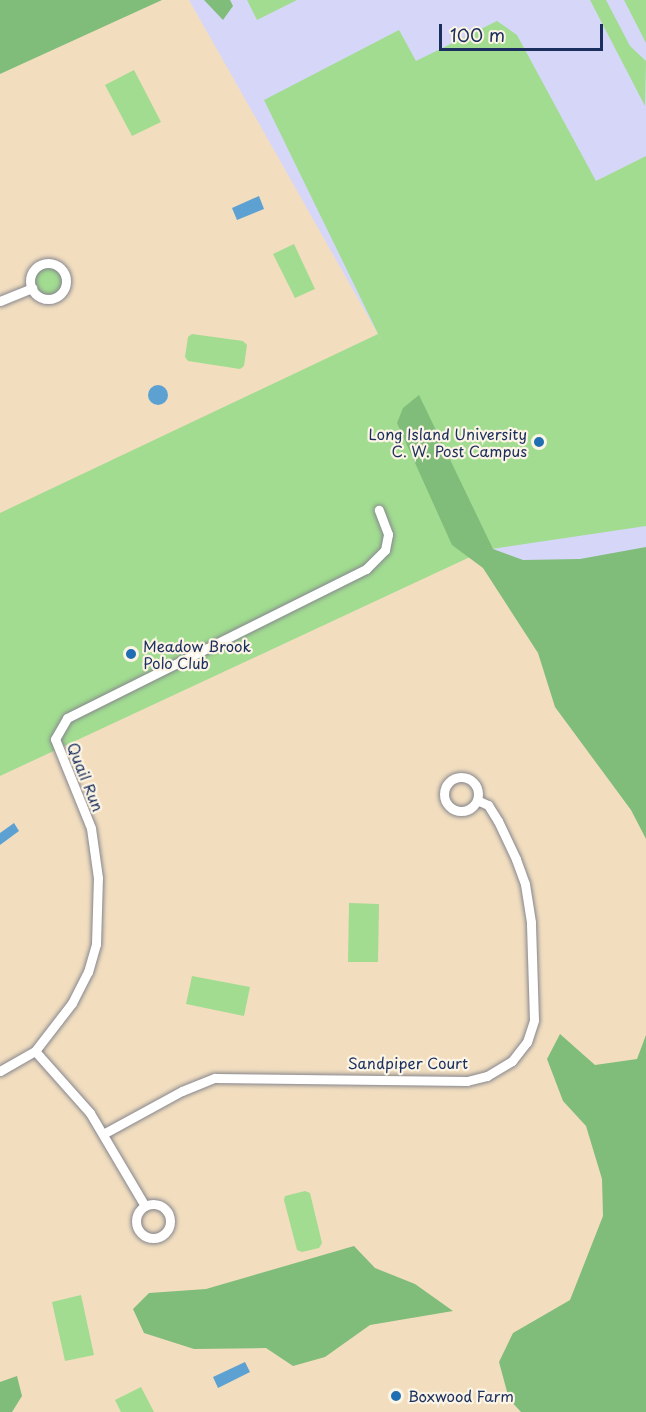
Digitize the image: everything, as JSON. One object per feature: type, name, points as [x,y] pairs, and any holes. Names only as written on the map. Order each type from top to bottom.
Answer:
[{"type":"street","points":[[0,301],[32,288]]},
{"type":"street","name":"Quail Run","points":[[0,1071],[35,1052],[72,1003],[88,972],[99,912],[91,828],[55,739],[67,718],[366,569],[385,550],[388,534],[378,510]]},
{"type":"street","name":"Sandpiper Court","points":[[103,1134],[182,1090],[215,1078],[467,1081],[487,1076],[512,1060],[527,1042],[534,1020],[530,914],[525,884],[498,821],[488,805],[477,800]]},
{"type":"street","points":[[35,1052],[103,1134],[146,1206]]},
{"type":"shaded area","name":"Long Island University C. W. Post Campus","points":[[189,0],[646,0],[646,807],[485,550],[378,334]]},
{"type":"green space","points":[[0,0],[162,0],[0,74]]},
{"type":"green space","points":[[204,0],[230,0],[233,6],[223,20]]},
{"type":"green space","points":[[247,0],[297,0],[257,20]]},
{"type":"green space","points":[[590,0],[606,0],[630,46],[646,61],[645,106]]},
{"type":"green space","points":[[624,0],[646,0],[646,43]]},
{"type":"green space","points":[[497,21],[517,35],[596,181],[646,156],[646,526],[485,550],[0,776],[0,513],[378,334],[385,348],[264,100],[399,30],[416,61]]},
{"type":"green space","points":[[134,70],[161,122],[132,136],[105,85]]},
{"type":"green space","points":[[294,244],[315,289],[295,298],[273,254]]},
{"type":"green space","points":[[48,266],[59,270],[63,281],[59,292],[48,296],[37,292],[33,281],[37,270]]},
{"type":"green space","points":[[192,334],[243,341],[247,345],[244,366],[240,369],[188,361],[185,357],[188,337]]},
{"type":"green space","points":[[419,395],[493,549],[523,560],[580,559],[646,547],[646,839],[631,810],[555,707],[538,653],[483,568],[452,545],[397,423],[403,408]]},
{"type":"green space","points":[[349,903],[379,904],[378,962],[348,962]]},
{"type":"green space","points":[[192,976],[250,987],[244,1016],[186,1004]]},
{"type":"green space","points":[[560,1034],[595,1065],[637,1059],[646,1035],[646,1412],[521,1412],[509,1399],[499,1362],[513,1333],[570,1300],[603,1216],[602,1179],[586,1126],[563,1101],[547,1059]]},
{"type":"green space","points":[[305,1191],[310,1193],[322,1243],[319,1248],[302,1252],[297,1250],[284,1200],[285,1196]]},
{"type":"green space","points":[[354,1246],[375,1268],[415,1284],[453,1311],[370,1325],[325,1357],[293,1366],[266,1348],[194,1349],[144,1333],[133,1309],[149,1293],[206,1289]]},
{"type":"green space","points":[[81,1295],[94,1355],[65,1361],[52,1302]]},
{"type":"green space","points":[[17,1376],[22,1396],[12,1412],[0,1412],[0,1382]]},
{"type":"green space","points":[[141,1387],[154,1412],[121,1412],[115,1400]]},
{"type":"water","points":[[259,196],[264,209],[237,220],[232,208]]},
{"type":"water","points":[[158,385],[165,388],[168,395],[165,402],[158,405],[151,402],[148,395],[151,388]]},
{"type":"water","points":[[14,823],[19,831],[0,845],[0,833]]},
{"type":"water","points":[[245,1362],[250,1372],[218,1388],[213,1377]]},
{"type":"place","name":"Long Island University C. W. Post Campus","points":[[539,442]]},
{"type":"place","name":"Meadow Brook Polo Club","points":[[131,654]]},
{"type":"place","name":"Boxwood Farm","points":[[396,1396]]}]
